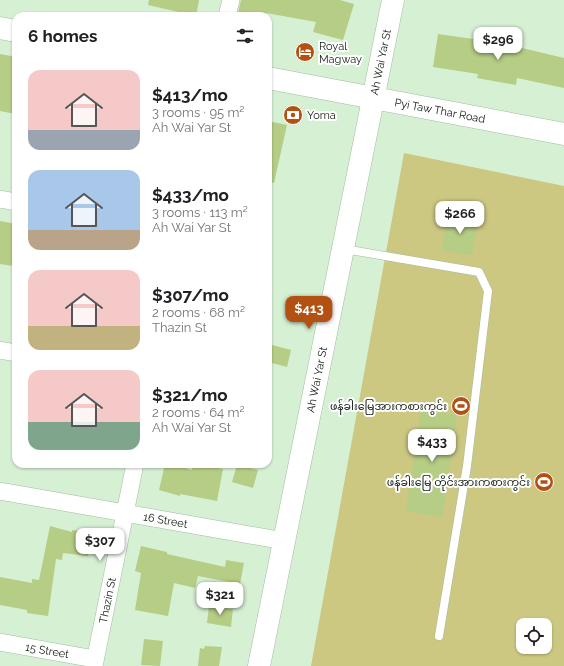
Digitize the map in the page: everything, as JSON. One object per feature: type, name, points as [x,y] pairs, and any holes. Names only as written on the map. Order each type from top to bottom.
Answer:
[{"type":"street","points":[[228,12],[231,0]]},
{"type":"street","name":"Ah Wai Yar St","points":[[259,666],[393,0]]},
{"type":"street","points":[[0,28],[12,30]]},
{"type":"street","name":"Pyi Taw Thar Road","points":[[272,79],[564,134]]},
{"type":"street","points":[[0,199],[12,201]]},
{"type":"street","points":[[0,350],[12,352]]},
{"type":"street","name":"Thazin St","points":[[94,663],[133,468]]},
{"type":"street","name":"16 Street","points":[[0,491],[284,542]]},
{"type":"street","name":"15 Street","points":[[0,642],[94,663]]},
{"type":"lane","points":[[343,249],[479,272],[488,291],[467,466],[439,636]]},
{"type":"shaded area","name":"ဖန်ခါးမြေအားကစားကွင်း","points":[[404,153],[564,186],[564,666],[311,666]]},
{"type":"building","points":[[149,0],[199,0],[197,12],[179,12],[148,5]]},
{"type":"building","points":[[241,0],[340,0],[354,4],[343,40],[313,32],[316,22],[272,14],[272,12],[238,12]]},
{"type":"building","points":[[438,34],[522,46],[522,48],[564,58],[564,88],[517,78],[516,85],[477,78],[478,74],[433,67]]},
{"type":"building","points":[[0,54],[12,56],[12,113],[0,111]]},
{"type":"building","points":[[272,122],[287,125],[274,183],[272,183]]},
{"type":"building","points":[[447,214],[478,219],[472,255],[442,251]]},
{"type":"building","points":[[0,221],[12,223],[12,266],[0,264]]},
{"type":"building","points":[[272,345],[291,350],[287,367],[272,363]]},
{"type":"building","points":[[421,410],[457,415],[442,517],[406,511]]},
{"type":"building","points":[[164,468],[185,468],[192,470],[192,468],[223,469],[217,501],[180,494],[180,496],[159,490]]},
{"type":"building","points":[[236,468],[250,468],[258,470],[253,488],[232,482]]},
{"type":"building","points":[[50,526],[72,532],[72,530],[91,532],[88,556],[63,553],[62,560],[56,559],[48,616],[27,613],[27,610],[0,605],[0,577],[32,583],[32,579],[39,580]]},
{"type":"building","points":[[141,546],[167,552],[167,554],[225,567],[226,560],[244,563],[240,584],[198,576],[195,588],[174,583],[168,616],[135,610],[141,573],[135,571]]},
{"type":"building","points":[[209,606],[233,609],[231,627],[207,623]]},
{"type":"building","points":[[144,639],[163,641],[160,666],[141,665]]},
{"type":"building","points":[[205,646],[222,647],[219,666],[198,666],[200,648],[204,649]]},
{"type":"place","name":"Royal Magway","points":[[305,52]]},
{"type":"place","name":"Yoma","points":[[293,115]]},
{"type":"place","name":"ဖန်ခါးမြေအားကစားကွင်း","points":[[461,406]]},
{"type":"place","name":"ဖန်ခါးမြေ တိုင်းအားကစားကွင်း","points":[[544,482]]}]
